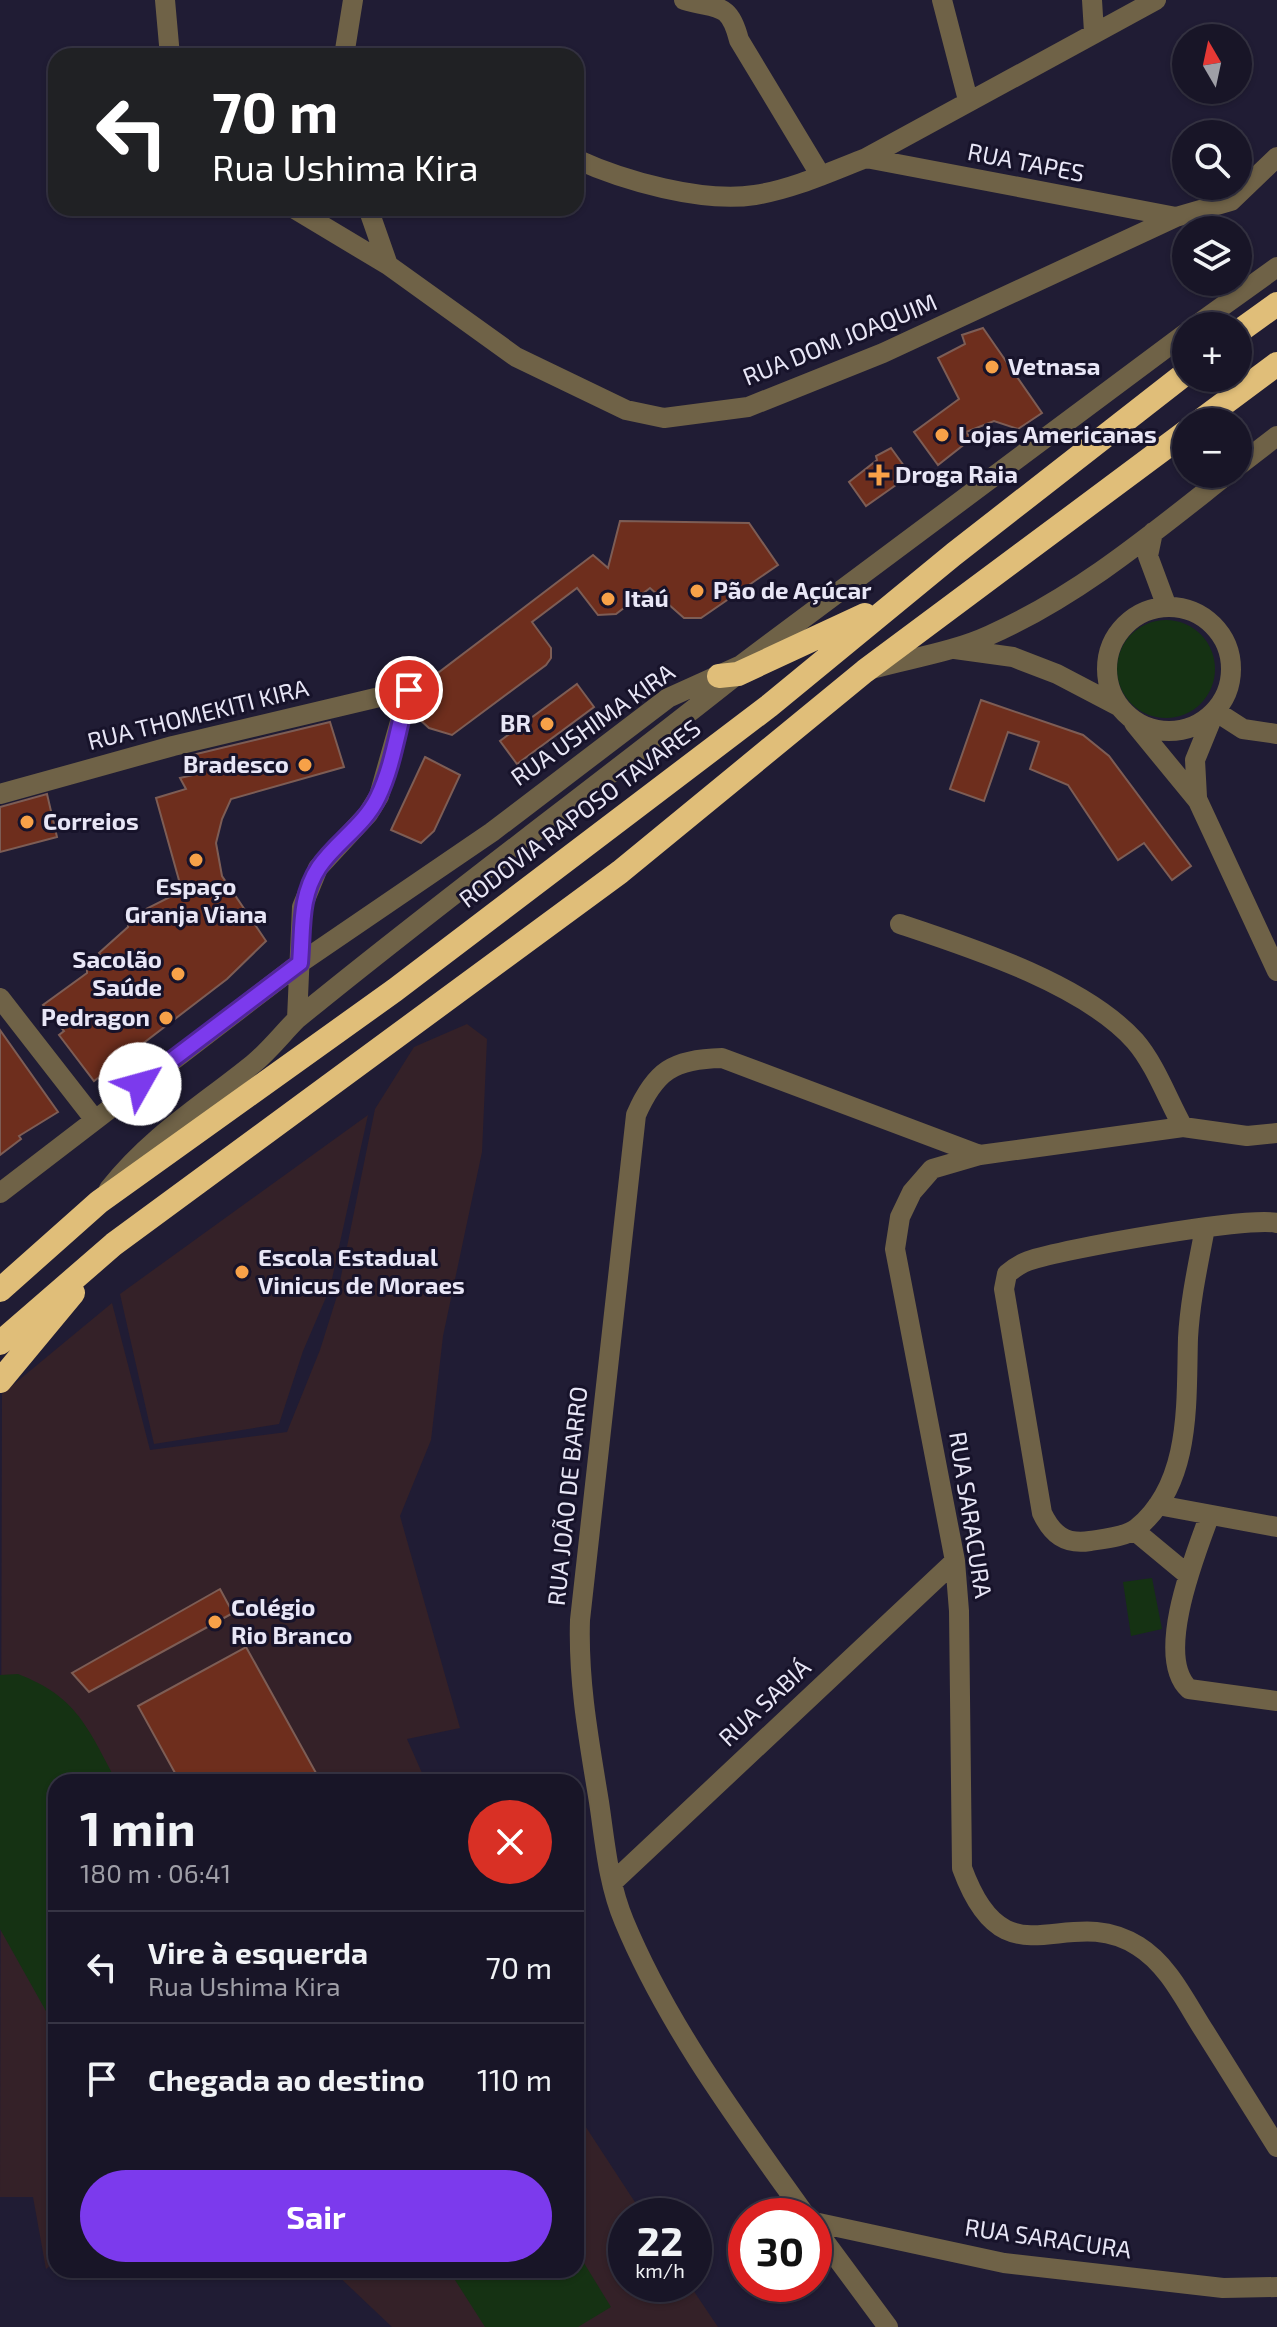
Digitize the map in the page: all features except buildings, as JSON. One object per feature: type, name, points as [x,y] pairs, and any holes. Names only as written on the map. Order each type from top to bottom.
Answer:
[{"type":"highway","points":[[1252,322],[1277,304]]},
{"type":"highway","points":[[1218,408],[1277,364]]},
{"type":"highway","name":"RODOVIA RAPOSO TAVARES","points":[[5,1281],[99,1202],[395,990],[769,706],[896,600],[1172,384]]},
{"type":"highway","points":[[0,1343],[114,1244],[620,872],[865,671],[1172,442]]},
{"type":"highway","points":[[729,675],[896,600]]},
{"type":"highway","points":[[0,1381],[114,1244]]},
{"type":"street","points":[[165,0],[169,48]]},
{"type":"street","points":[[349,48],[353,0]]},
{"type":"street","points":[[684,0],[730,6],[739,40],[821,176]]},
{"type":"street","points":[[942,0],[968,100]]},
{"type":"street","points":[[1092,0],[1094,32]]},
{"type":"street","points":[[584,163],[655,185],[713,195],[754,195],[821,176],[866,158],[1156,0]]},
{"type":"street","name":"RUA DOM JOAQUIM","points":[[1179,216],[1231,201],[1277,157]]},
{"type":"street","name":"RUA TAPES","points":[[866,158],[1172,216]]},
{"type":"street","name":"RUA DOM JOAQUIM","points":[[306,216],[388,265],[516,357],[626,410],[664,418],[748,407],[823,378],[980,311],[1172,219]]},
{"type":"street","points":[[371,216],[388,265]]},
{"type":"street","points":[[1214,312],[1277,267]]},
{"type":"street","name":"RUA USHIMA KIRA","points":[[0,1193],[300,963],[492,832],[668,698],[729,675],[1172,343]]},
{"type":"street","points":[[1252,455],[1277,436]]},
{"type":"street","points":[[865,671],[951,649],[988,636],[1045,609],[1210,488]]},
{"type":"street","points":[[1153,532],[1148,556],[1167,607]]},
{"type":"street","points":[[1198,801],[1195,760],[1229,684],[1229,652],[1220,634],[1206,619],[1187,610],[1167,607],[1135,618],[1113,643],[1107,676],[1122,709],[1198,801],[1277,971]]},
{"type":"street","points":[[951,649],[1013,657],[1057,674],[1122,709],[1140,724],[1159,730],[1180,730],[1199,724],[1215,711]]},
{"type":"street","points":[[99,1202],[137,1153],[199,1102],[255,1062],[297,1019],[443,900],[530,838],[729,675]]},
{"type":"street","name":"RUA THOMEKITI KIRA","points":[[0,794],[173,746],[409,690],[379,796],[368,814],[318,868],[309,889],[302,907],[300,963]]},
{"type":"street","points":[[1215,711],[1243,729],[1277,734]]},
{"type":"street","points":[[900,924],[967,947],[1079,997],[1112,1017],[1138,1044],[1183,1127]]},
{"type":"street","points":[[297,1019],[300,963]]},
{"type":"street","points":[[0,998],[95,1120]]},
{"type":"street","name":"RUA JOÃO DE BARRO","points":[[793,2198],[725,2101],[638,1952],[612,1883],[580,1678],[580,1620],[636,1115],[649,1087],[667,1069],[693,1058],[722,1058],[980,1155]]},
{"type":"street","name":"RUA SARACURA","points":[[1277,1133],[1247,1136],[1183,1127],[980,1155],[932,1169],[912,1192],[900,1217],[895,1249],[955,1561],[959,1611],[962,1868],[972,1895],[988,1919],[1006,1931],[1031,1936],[1094,1932],[1117,1936],[1154,1957],[1277,2147]]},
{"type":"street","points":[[1205,1228],[1188,1336],[1187,1410],[1179,1455],[1158,1505],[1135,1531],[1079,1543],[1055,1535],[1047,1525],[1035,1482],[1004,1289],[1007,1274],[1038,1258],[1205,1228],[1260,1220],[1277,1223]]},
{"type":"street","points":[[1158,1505],[1209,1517],[1277,1527]]},
{"type":"street","points":[[1209,1517],[1188,1575],[1175,1646],[1178,1676],[1189,1689],[1277,1701]]},
{"type":"street","points":[[1135,1531],[1188,1575]]},
{"type":"street","name":"RUA SABIÁ","points":[[612,1883],[955,1561]]},
{"type":"street","name":"RUA SARACURA","points":[[832,2228],[1004,2263],[1223,2288],[1277,2287]]},
{"type":"street","points":[[832,2249],[888,2327]]},
{"type":"shaded area","name":"Colégio Rio Branco","points":[[467,1024],[487,1039],[482,1152],[443,1336],[431,1440],[400,1516],[460,1728],[407,1739],[422,1774],[48,1774],[46,2269],[33,2197],[0,2197],[2,1394],[112,1303],[150,1450],[287,1432],[320,1350],[337,1296],[375,1109],[414,1047]]},
{"type":"shaded area","name":"Escola Estadual Vinicus de Moraes","points":[[368,1115],[330,1288],[303,1351],[279,1424],[154,1444],[120,1294]]},
{"type":"shaded area","points":[[584,2124],[632,2198],[608,2198],[608,2302],[701,2302],[718,2327],[392,2327],[340,2278],[584,2278]]},
{"type":"green space","points":[[1166,620],[1185,624],[1201,634],[1211,650],[1215,669],[1211,688],[1201,704],[1185,714],[1166,718],[1147,714],[1131,704],[1121,688],[1117,669],[1121,650],[1131,634],[1147,624]]},
{"type":"green space","points":[[1152,1578],[1162,1629],[1131,1636],[1123,1582]]},
{"type":"green space","points":[[18,1674],[55,1693],[68,1704],[89,1731],[113,1774],[48,1774],[48,2015],[0,1929],[0,1675]]},
{"type":"green space","points":[[584,2263],[611,2307],[578,2327],[485,2327],[455,2280],[584,2278]]},
{"type":"place","name":"Vetnasa","points":[[992,367]]},
{"type":"place","name":"Lojas Americanas","points":[[942,435]]},
{"type":"place","name":"Droga Raia","points":[[879,475]]},
{"type":"place","name":"Pão de Açúcar","points":[[697,591]]},
{"type":"place","name":"Itaú","points":[[608,599]]},
{"type":"place","name":"BR","points":[[547,724]]},
{"type":"place","name":"Bradesco","points":[[305,765]]},
{"type":"place","name":"Correios","points":[[27,822]]},
{"type":"place","name":"Espaço Granja Viana","points":[[196,860]]},
{"type":"place","name":"Sacolão Saúde","points":[[178,974]]},
{"type":"place","name":"Pedragon","points":[[166,1018]]},
{"type":"place","name":"Escola Estadual Vinicus de Moraes","points":[[242,1272]]},
{"type":"place","name":"Colégio Rio Branco","points":[[215,1622]]},
{"type":"route","points":[[140,1084],[300,963],[302,907],[309,889],[318,868],[368,814],[379,796],[409,690]]}]
